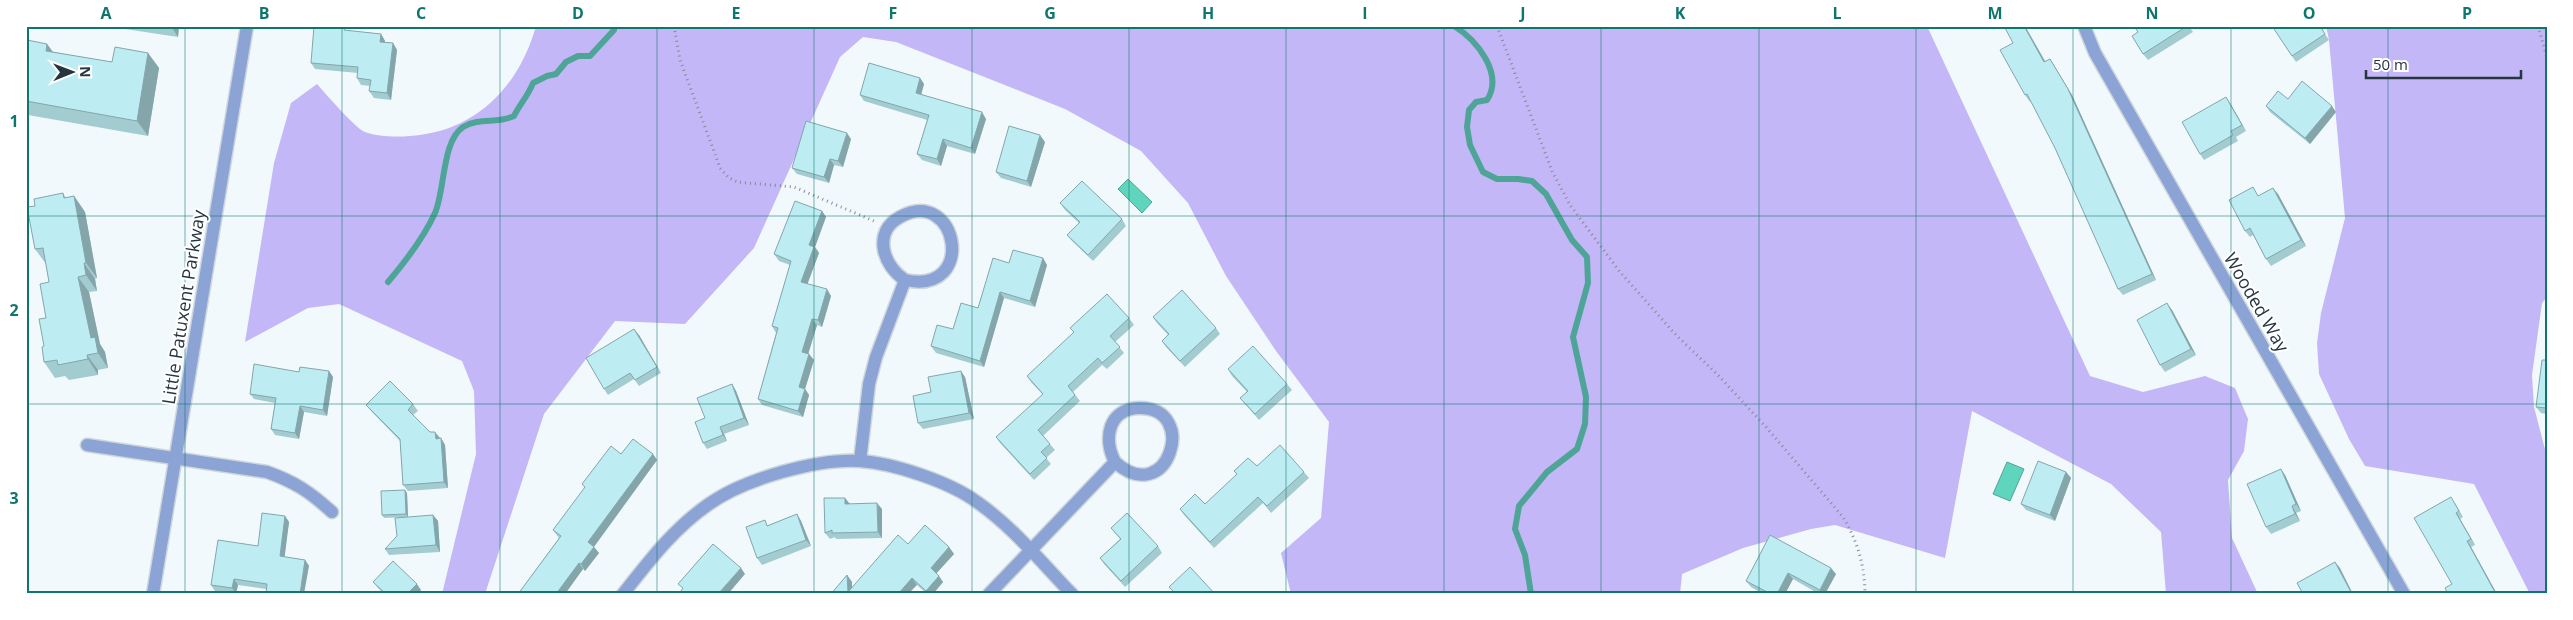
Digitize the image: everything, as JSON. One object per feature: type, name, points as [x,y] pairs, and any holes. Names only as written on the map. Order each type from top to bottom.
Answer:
[{"type":"street","name":"Little Patuxent Parkway","points":[[152,594],[247,26]]},
{"type":"street","name":"Wooded Way","points":[[2084,26],[2095,54],[2404,594]]},
{"type":"street","points":[[921,212],[942,220],[950,230],[954,246],[952,258],[946,269],[928,281],[916,282],[905,280],[896,274],[886,258],[884,239],[888,228],[897,219],[908,213],[921,212]]},
{"type":"street","points":[[860,461],[869,384],[905,280]]},
{"type":"street","points":[[1139,408],[1161,415],[1168,422],[1173,433],[1174,446],[1169,459],[1160,468],[1150,474],[1135,474],[1124,470],[1115,462],[1108,449],[1107,438],[1116,419],[1128,410],[1139,408]]},
{"type":"street","points":[[87,445],[267,472],[290,480],[308,490],[332,512]]},
{"type":"street","points":[[624,594],[659,549],[681,526],[710,503],[734,489],[789,470],[818,464],[860,461],[907,471],[951,487],[976,501],[1006,524],[1072,594]]},
{"type":"street","points":[[989,594],[1115,462]]},
{"type":"path","points":[[674,26],[680,60],[720,168],[728,177],[737,182],[794,187],[852,210],[888,228]]},
{"type":"path","points":[[1497,26],[1552,170],[1570,205],[1620,272],[1677,336],[1717,374],[1766,427],[1843,517],[1853,533],[1860,555],[1866,594]]},
{"type":"path","points":[[2538,26],[2547,58]]},
{"type":"shaded area","points":[[536,26],[1927,26],[2090,376],[2143,392],[2205,376],[2235,388],[2248,419],[2244,451],[2228,480],[2232,538],[2258,594],[2166,594],[2161,532],[2111,484],[1972,411],[1945,558],[1835,525],[1811,529],[1743,548],[1682,574],[1680,594],[1291,594],[1281,553],[1321,518],[1329,422],[1276,351],[1226,276],[1188,203],[1141,151],[1065,109],[896,42],[863,37],[840,57],[754,248],[685,324],[615,321],[544,414],[485,594],[442,594],[476,454],[474,391],[462,361],[339,304],[308,308],[245,342],[274,163],[291,103],[317,84],[355,124],[370,134],[410,136],[433,133],[455,126],[474,116],[506,87],[528,48]]},
{"type":"shaded area","points":[[2326,26],[2547,26],[2547,297],[2542,303],[2532,375],[2534,407],[2547,457],[2547,594],[2530,594],[2474,484],[2365,466],[2349,439],[2319,374],[2317,343],[2321,313],[2345,218],[2329,40]]},
{"type":"shaded area","points":[[1128,179],[1152,202],[1142,213],[1118,189]]},
{"type":"shaded area","points":[[2007,462],[2024,469],[2010,501],[1993,494]]},
{"type":"building","points":[[314,26],[333,26],[345,28],[344,30],[381,34],[380,42],[393,43],[387,93],[369,91],[371,80],[357,78],[358,67],[311,63]]},
{"type":"building","points":[[2004,26],[2024,26],[2044,62],[2050,59],[2068,89],[2152,274],[2118,289],[2055,148],[2027,94],[2025,95],[2000,50],[2013,43]]},
{"type":"building","points":[[2134,26],[2187,26],[2143,54],[2132,36],[2138,32]]},
{"type":"building","points":[[2272,26],[2320,26],[2325,34],[2292,56]]},
{"type":"building","points":[[27,40],[47,44],[46,51],[112,62],[115,47],[148,53],[137,121],[26,101]]},
{"type":"building","points":[[869,63],[920,78],[916,93],[982,112],[971,148],[943,139],[937,159],[917,154],[929,115],[860,95]]},
{"type":"building","points":[[2302,81],[2332,106],[2305,138],[2266,106],[2278,91],[2288,99]]},
{"type":"building","points":[[2226,97],[2242,125],[2231,131],[2233,135],[2200,154],[2182,122]]},
{"type":"building","points":[[806,121],[847,133],[838,161],[830,159],[824,177],[792,168]]},
{"type":"building","points":[[1009,126],[1040,135],[1027,181],[996,172]]},
{"type":"building","points":[[1082,181],[1122,219],[1088,255],[1067,235],[1080,222],[1060,203]]},
{"type":"building","points":[[2253,187],[2258,196],[2273,188],[2301,240],[2266,259],[2250,228],[2245,231],[2229,200]]},
{"type":"building","points":[[63,193],[64,198],[74,196],[86,263],[84,263],[86,275],[78,277],[91,338],[95,337],[98,353],[87,355],[88,359],[58,365],[57,360],[44,362],[42,347],[44,346],[39,319],[46,318],[40,284],[49,282],[43,248],[35,249],[27,207],[35,206],[34,199]]},
{"type":"building","points":[[795,201],[822,211],[809,245],[814,247],[801,282],[827,289],[818,320],[812,319],[802,352],[809,354],[799,387],[805,389],[798,411],[758,399],[778,328],[772,326],[791,261],[774,254]]},
{"type":"building","points":[[1013,250],[1043,258],[1030,301],[1000,292],[980,361],[931,346],[937,325],[953,329],[961,303],[978,308],[993,258],[1009,263]]},
{"type":"building","points":[[1182,290],[1216,328],[1180,361],[1162,341],[1169,334],[1153,317]]},
{"type":"building","points":[[1107,294],[1129,318],[1110,336],[1120,347],[1102,363],[1098,358],[1068,386],[1075,395],[1038,430],[1050,444],[1041,452],[1047,458],[1030,474],[996,437],[1043,394],[1027,376],[1074,332],[1070,328]]},
{"type":"building","points":[[2167,303],[2191,349],[2160,365],[2137,320]]},
{"type":"building","points":[[634,329],[657,367],[635,380],[630,373],[604,389],[586,358]]},
{"type":"building","points":[[1253,346],[1287,384],[1255,414],[1240,398],[1248,391],[1228,369]]},
{"type":"building","points":[[2542,360],[2547,360],[2547,408],[2536,407]]},
{"type":"building","points":[[254,364],[299,372],[300,367],[329,371],[323,410],[300,406],[295,433],[271,429],[276,398],[250,394]]},
{"type":"building","points":[[961,371],[969,413],[918,423],[913,396],[931,392],[928,377]]},
{"type":"building","points":[[390,381],[413,404],[408,410],[430,432],[435,432],[436,439],[441,438],[444,482],[403,485],[400,439],[366,405]]},
{"type":"building","points":[[732,384],[744,418],[720,427],[723,435],[703,443],[695,422],[705,418],[697,398]]},
{"type":"building","points":[[633,439],[653,454],[588,542],[594,547],[581,564],[579,563],[556,594],[518,594],[561,536],[553,530],[585,487],[582,484],[611,446],[621,454]]},
{"type":"building","points":[[1280,445],[1304,472],[1267,506],[1258,497],[1210,542],[1180,509],[1195,494],[1205,504],[1237,474],[1234,471],[1248,458],[1257,466]]},
{"type":"building","points":[[2038,461],[2066,472],[2050,515],[2021,504]]},
{"type":"building","points":[[2281,469],[2296,504],[2292,506],[2295,514],[2266,527],[2247,484]]},
{"type":"building","points":[[405,490],[406,514],[382,515],[381,491]]},
{"type":"building","points":[[2451,497],[2459,511],[2456,513],[2471,539],[2467,541],[2496,594],[2448,594],[2445,588],[2452,584],[2414,518]]},
{"type":"building","points":[[824,498],[845,498],[845,504],[877,503],[878,532],[832,533],[832,530],[825,533]]},
{"type":"building","points":[[262,513],[285,516],[280,556],[305,560],[300,594],[266,594],[267,584],[234,579],[232,588],[211,585],[218,540],[258,546]]},
{"type":"building","points":[[1127,513],[1158,546],[1121,581],[1100,558],[1121,539],[1111,528]]},
{"type":"building","points":[[797,514],[806,540],[757,558],[746,527],[765,520],[767,526]]},
{"type":"building","points":[[433,515],[436,545],[385,549],[397,536],[395,518]]},
{"type":"building","points":[[925,525],[949,547],[931,568],[939,576],[926,591],[912,578],[898,594],[831,594],[847,575],[848,592],[898,535],[908,544]]},
{"type":"building","points":[[1770,535],[1831,568],[1820,590],[1788,573],[1777,594],[1771,594],[1746,581]]},
{"type":"building","points":[[713,544],[741,568],[718,594],[679,594],[683,588],[678,584]]},
{"type":"building","points":[[393,561],[417,584],[407,594],[386,594],[373,582]]},
{"type":"building","points":[[2335,562],[2352,594],[2303,594],[2297,583]]},
{"type":"building","points":[[1190,567],[1215,594],[1169,594],[1173,591],[1169,587]]},
{"type":"waterway","points":[[388,282],[414,249],[435,213],[448,154],[456,134],[469,124],[501,120],[514,116],[533,83],[556,74],[566,62],[578,56],[590,56],[614,30],[614,26]]},
{"type":"waterway","points":[[1358,26],[1365,26]]},
{"type":"waterway","points":[[1454,26],[1463,32],[1479,49],[1486,59],[1492,79],[1491,90],[1487,100],[1476,102],[1469,110],[1467,127],[1470,145],[1483,172],[1497,179],[1532,181],[1546,194],[1572,240],[1587,257],[1588,283],[1573,337],[1586,397],[1585,424],[1577,449],[1547,472],[1519,506],[1515,529],[1525,555],[1531,594]]}]
